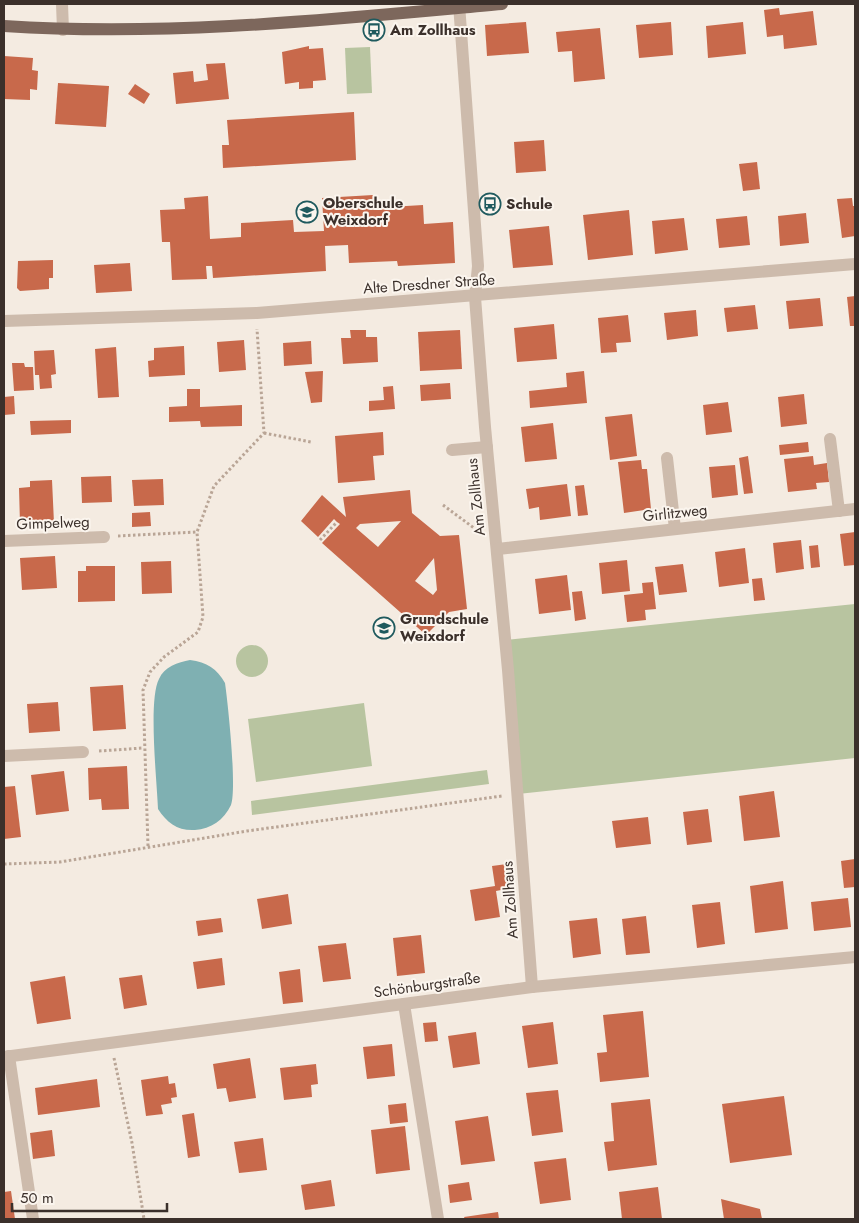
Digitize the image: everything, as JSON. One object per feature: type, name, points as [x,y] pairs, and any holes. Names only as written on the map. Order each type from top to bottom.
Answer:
[{"type":"main road","points":[[4,26],[64,30],[189,29],[502,4]]},
{"type":"street","points":[[62,4],[64,30]]},
{"type":"street","name":"Am Zollhaus","points":[[459,6],[478,266],[475,297],[487,447],[498,549],[532,987]]},
{"type":"street","name":"Alte Dresdner Straße","points":[[4,322],[257,313],[475,297],[855,264]]},
{"type":"street","points":[[830,439],[839,511]]},
{"type":"street","points":[[452,450],[487,447]]},
{"type":"street","points":[[667,458],[675,529]]},
{"type":"street","name":"Girlitzweg","points":[[498,549],[855,510]]},
{"type":"street","name":"Gimpelweg","points":[[4,542],[104,537]]},
{"type":"street","points":[[4,756],[83,752]]},
{"type":"street","name":"Schönburgstraße","points":[[7,1057],[532,987],[855,957]]},
{"type":"street","points":[[404,1004],[438,1219]]},
{"type":"street","points":[[7,1057],[33,1219]]},
{"type":"path","points":[[148,846],[143,748],[143,690],[150,672],[164,657],[198,632],[203,617],[197,532],[214,486],[264,433],[257,313]]},
{"type":"path","points":[[264,433],[311,442]]},
{"type":"path","points":[[443,504],[476,530]]},
{"type":"path","points":[[320,540],[337,522]]},
{"type":"path","points":[[104,537],[197,532]]},
{"type":"path","points":[[83,752],[143,748]]},
{"type":"path","points":[[4,864],[60,862],[148,846],[518,794]]},
{"type":"path","points":[[110,1043],[132,1142],[144,1219]]},
{"type":"green space","points":[[370,47],[372,93],[347,94],[345,48]]},
{"type":"green space","points":[[855,604],[855,758],[518,794],[505,640]]},
{"type":"green space","points":[[252,645],[258,646],[263,650],[267,655],[267,667],[263,672],[258,676],[252,677],[246,676],[241,672],[237,667],[236,661],[237,655],[241,650],[246,646]]},
{"type":"green space","points":[[364,703],[372,766],[256,782],[248,719]]},
{"type":"green space","points":[[487,770],[489,784],[252,815],[251,801]]},
{"type":"water","points":[[190,660],[202,662],[211,667],[225,683],[233,764],[233,796],[231,805],[225,815],[212,826],[195,830],[183,829],[174,825],[158,809],[154,742],[154,704],[159,679],[164,671],[172,666]]},
{"type":"building","points":[[779,8],[780,15],[813,11],[817,45],[784,49],[783,35],[767,37],[764,10]]},
{"type":"building","points":[[526,22],[529,53],[487,56],[485,25]]},
{"type":"building","points":[[671,22],[673,55],[639,58],[636,25]]},
{"type":"building","points":[[743,22],[746,54],[708,58],[706,26]]},
{"type":"building","points":[[600,28],[605,79],[574,82],[572,51],[558,52],[556,32]]},
{"type":"building","points":[[309,46],[309,49],[323,48],[326,80],[313,81],[313,88],[299,89],[299,82],[285,84],[282,52]]},
{"type":"building","points":[[4,56],[33,58],[32,70],[38,71],[37,90],[30,89],[30,100],[4,99]]},
{"type":"building","points":[[225,63],[229,99],[176,104],[173,73],[193,71],[194,82],[208,80],[206,64]]},
{"type":"building","points":[[58,83],[109,86],[106,127],[55,124]]},
{"type":"building","points":[[135,84],[150,94],[144,104],[128,94]]},
{"type":"building","points":[[354,112],[356,160],[223,168],[222,145],[229,145],[227,120]]},
{"type":"building","points":[[544,140],[546,171],[516,173],[514,142]]},
{"type":"building","points":[[757,162],[760,189],[743,191],[739,164]]},
{"type":"building","points":[[373,195],[373,208],[423,205],[424,224],[453,222],[455,263],[398,266],[397,261],[349,263],[348,245],[325,246],[326,271],[213,278],[212,266],[206,266],[207,279],[172,280],[170,242],[162,242],[160,210],[185,209],[184,198],[208,196],[210,239],[241,237],[241,223],[293,220],[294,232],[324,231],[322,198]]},
{"type":"building","points":[[852,198],[853,206],[855,206],[855,236],[842,238],[837,199]]},
{"type":"building","points":[[629,210],[633,255],[588,260],[583,215]]},
{"type":"building","points":[[806,213],[809,243],[780,246],[778,216]]},
{"type":"building","points":[[747,216],[750,245],[719,248],[716,219]]},
{"type":"building","points":[[684,218],[688,250],[655,254],[652,221]]},
{"type":"building","points":[[549,226],[553,265],[513,268],[509,230]]},
{"type":"building","points":[[53,260],[53,278],[49,278],[49,289],[20,291],[17,288],[18,261]]},
{"type":"building","points":[[130,263],[132,291],[96,293],[94,265]]},
{"type":"building","points":[[855,296],[855,326],[850,326],[847,297]]},
{"type":"building","points":[[820,298],[823,326],[789,329],[786,301]]},
{"type":"building","points":[[755,305],[758,329],[727,332],[724,308]]},
{"type":"building","points":[[696,310],[698,336],[667,340],[664,313]]},
{"type":"building","points":[[628,315],[631,342],[616,343],[617,352],[601,353],[598,318]]},
{"type":"building","points":[[554,324],[557,359],[517,362],[514,328]]},
{"type":"building","points":[[350,330],[366,330],[366,337],[377,337],[378,362],[343,364],[341,338],[351,338]]},
{"type":"building","points":[[460,330],[462,369],[420,371],[418,332]]},
{"type":"building","points":[[244,340],[246,370],[219,372],[217,342]]},
{"type":"building","points":[[311,341],[312,364],[284,366],[283,343]]},
{"type":"building","points":[[184,346],[185,375],[149,377],[148,361],[154,360],[154,348]]},
{"type":"building","points":[[116,347],[119,397],[98,398],[95,349]]},
{"type":"building","points":[[54,350],[56,374],[51,375],[52,388],[40,389],[39,375],[35,375],[34,351]]},
{"type":"building","points":[[12,363],[24,363],[25,367],[33,367],[34,390],[14,391]]},
{"type":"building","points":[[323,371],[322,402],[311,403],[305,372]]},
{"type":"building","points":[[584,371],[587,403],[530,408],[529,391],[567,387],[566,373]]},
{"type":"building","points":[[450,383],[451,399],[421,401],[420,385]]},
{"type":"building","points":[[393,386],[395,409],[369,411],[369,401],[384,400],[383,387]]},
{"type":"building","points":[[187,389],[200,389],[200,407],[242,405],[242,426],[201,427],[200,421],[169,422],[169,407],[187,406]]},
{"type":"building","points":[[804,394],[807,424],[781,427],[778,397]]},
{"type":"building","points":[[14,396],[15,414],[4,415],[4,397]]},
{"type":"building","points":[[728,402],[732,432],[706,435],[703,405]]},
{"type":"building","points":[[632,414],[637,456],[610,460],[605,417]]},
{"type":"building","points":[[71,420],[71,433],[31,435],[30,421]]},
{"type":"building","points":[[553,423],[557,459],[525,462],[521,427]]},
{"type":"building","points":[[383,432],[384,455],[373,456],[375,480],[338,483],[335,436]]},
{"type":"building","points":[[808,442],[809,452],[780,455],[779,445]]},
{"type":"building","points":[[748,456],[753,493],[744,494],[739,458]]},
{"type":"building","points":[[813,456],[814,465],[827,463],[829,482],[816,483],[817,489],[788,492],[784,459]]},
{"type":"building","points":[[641,460],[642,469],[647,469],[651,509],[624,513],[618,462]]},
{"type":"building","points":[[735,465],[738,495],[712,498],[709,467]]},
{"type":"building","points":[[111,476],[112,502],[82,503],[81,477]]},
{"type":"building","points":[[163,479],[164,505],[134,506],[132,480]]},
{"type":"building","points":[[52,480],[54,523],[42,523],[42,526],[34,526],[33,523],[20,524],[19,488],[30,487],[30,481]]},
{"type":"building","points":[[567,484],[571,516],[540,520],[539,507],[529,509],[526,489]]},
{"type":"building","points":[[584,485],[588,515],[578,516],[575,486]]},
{"type":"building","points":[[410,490],[412,513],[440,536],[459,535],[467,609],[449,612],[426,635],[322,543],[340,524],[334,519],[318,537],[301,521],[322,495],[346,517],[343,497]],"holes":[[[401,521],[378,547],[356,528],[360,524]],[[434,558],[437,590],[433,595],[415,581]]]},
{"type":"building","points":[[150,512],[151,526],[132,527],[132,513]]},
{"type":"building","points":[[855,532],[855,565],[844,566],[840,534]]},
{"type":"building","points":[[801,540],[804,569],[776,573],[773,543]]},
{"type":"building","points":[[818,545],[820,567],[811,568],[809,546]]},
{"type":"building","points":[[745,548],[749,583],[719,587],[715,552]]},
{"type":"building","points":[[55,556],[57,588],[22,590],[20,558]]},
{"type":"building","points":[[627,560],[630,591],[602,594],[599,563]]},
{"type":"building","points":[[171,561],[172,593],[142,594],[141,562]]},
{"type":"building","points":[[683,564],[687,592],[659,595],[655,567]]},
{"type":"building","points":[[86,566],[115,566],[115,601],[78,602],[78,571],[86,571]]},
{"type":"building","points":[[567,575],[571,610],[539,614],[535,579]]},
{"type":"building","points":[[762,578],[765,600],[754,601],[752,579]]},
{"type":"building","points":[[653,582],[656,609],[645,610],[646,620],[627,622],[624,595],[643,593],[642,583]]},
{"type":"building","points":[[582,591],[586,619],[575,621],[572,592]]},
{"type":"building","points":[[123,685],[126,729],[93,731],[90,687]]},
{"type":"building","points":[[58,702],[60,731],[29,733],[27,704]]},
{"type":"building","points":[[127,766],[129,809],[102,810],[101,799],[89,800],[88,768]]},
{"type":"building","points":[[64,771],[69,811],[36,815],[31,775]]},
{"type":"building","points":[[15,786],[21,837],[4,839],[4,787]]},
{"type":"building","points":[[774,791],[780,837],[744,841],[739,796]]},
{"type":"building","points":[[708,809],[712,842],[687,845],[683,812]]},
{"type":"building","points":[[648,817],[651,844],[616,848],[612,821]]},
{"type":"building","points":[[855,859],[855,887],[844,888],[841,861]]},
{"type":"building","points":[[507,864],[511,888],[496,891],[500,917],[475,921],[470,890],[495,886],[492,866]]},
{"type":"building","points":[[783,881],[788,929],[755,933],[750,886]]},
{"type":"building","points":[[288,894],[292,924],[262,929],[257,899]]},
{"type":"building","points":[[848,898],[851,927],[814,931],[811,902]]},
{"type":"building","points":[[720,902],[725,944],[697,948],[692,905]]},
{"type":"building","points":[[646,916],[650,953],[626,955],[622,919]]},
{"type":"building","points":[[221,918],[223,932],[198,936],[196,921]]},
{"type":"building","points":[[597,918],[601,954],[573,958],[569,921]]},
{"type":"building","points":[[421,935],[425,973],[397,976],[393,938]]},
{"type":"building","points":[[346,943],[351,979],[323,982],[318,946]]},
{"type":"building","points":[[222,958],[225,985],[197,989],[193,962]]},
{"type":"building","points":[[300,969],[303,1002],[283,1004],[279,972]]},
{"type":"building","points":[[142,975],[147,1005],[124,1009],[119,978]]},
{"type":"building","points":[[65,976],[71,1019],[37,1024],[30,982]]},
{"type":"building","points":[[643,1011],[649,1077],[600,1082],[597,1053],[607,1052],[603,1015]]},
{"type":"building","points":[[436,1022],[438,1041],[425,1042],[423,1023]]},
{"type":"building","points":[[553,1022],[558,1064],[528,1068],[522,1026]]},
{"type":"building","points":[[476,1032],[480,1064],[453,1068],[448,1036]]},
{"type":"building","points":[[392,1044],[395,1076],[367,1079],[363,1047]]},
{"type":"building","points":[[250,1058],[256,1098],[229,1102],[226,1088],[217,1089],[213,1064]]},
{"type":"building","points":[[316,1064],[318,1084],[311,1085],[312,1097],[284,1100],[280,1068]]},
{"type":"building","points":[[168,1076],[169,1084],[175,1083],[177,1097],[171,1098],[172,1103],[161,1105],[163,1114],[146,1116],[141,1080]]},
{"type":"building","points":[[97,1079],[100,1107],[38,1115],[35,1088]]},
{"type":"building","points":[[558,1090],[563,1132],[532,1136],[526,1093]]},
{"type":"building","points":[[784,1096],[792,1155],[730,1163],[722,1104]]},
{"type":"building","points":[[650,1099],[657,1165],[608,1171],[604,1142],[614,1141],[611,1103]]},
{"type":"building","points":[[406,1103],[408,1122],[390,1124],[388,1105]]},
{"type":"building","points":[[194,1113],[200,1156],[188,1158],[182,1115]]},
{"type":"building","points":[[488,1116],[495,1161],[461,1165],[455,1121]]},
{"type":"building","points":[[405,1126],[410,1170],[376,1174],[371,1130]]},
{"type":"building","points":[[52,1130],[55,1156],[33,1159],[30,1133]]},
{"type":"building","points":[[263,1138],[267,1170],[239,1173],[234,1142]]},
{"type":"building","points":[[566,1158],[571,1200],[540,1204],[534,1162]]},
{"type":"building","points":[[331,1180],[335,1206],[305,1210],[301,1185]]},
{"type":"building","points":[[469,1182],[472,1200],[450,1203],[448,1185]]},
{"type":"building","points":[[658,1187],[662,1219],[622,1219],[619,1192]]},
{"type":"building","points":[[11,1191],[15,1219],[4,1219],[4,1192]]},
{"type":"building","points":[[721,1199],[760,1209],[762,1219],[724,1219]]},
{"type":"building","points":[[498,1212],[499,1219],[465,1219],[464,1217]]},
{"type":"place","name":"Am Zollhaus","points":[[374,30]]},
{"type":"place","name":"Schule","points":[[490,204]]},
{"type":"place","name":"Oberschule Weixdorf","points":[[307,212]]},
{"type":"place","name":"Grundschule Weixdorf","points":[[384,628]]}]
